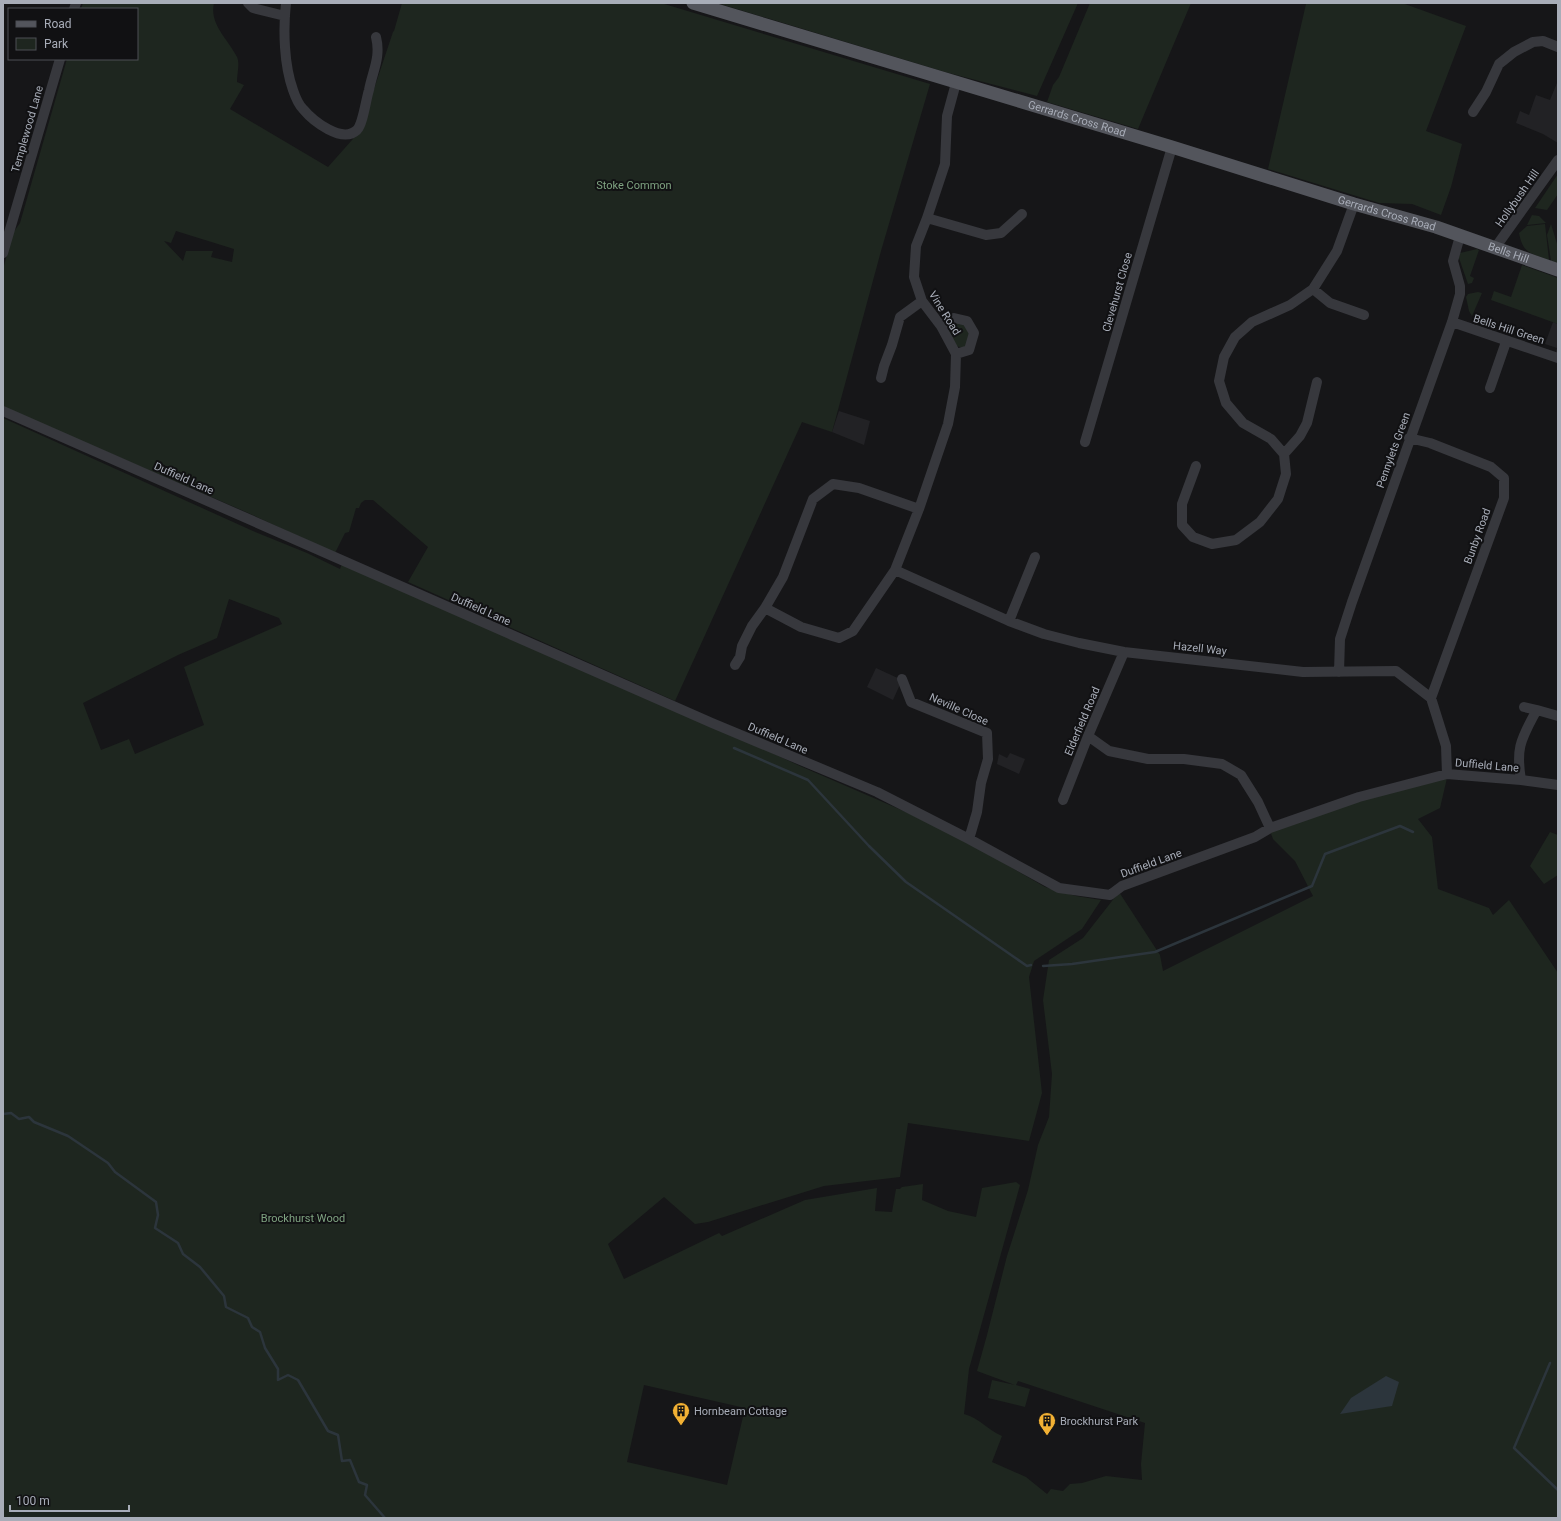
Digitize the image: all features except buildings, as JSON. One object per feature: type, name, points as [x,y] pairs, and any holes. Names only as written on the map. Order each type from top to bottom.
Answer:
[{"type":"main road","name":"Gerrards Cross Road","points":[[693,3],[1172,147],[1460,236]]},
{"type":"main road","name":"Bells Hill","points":[[1460,236],[1558,270]]},
{"type":"street","points":[[248,3],[253,8],[285,16]]},
{"type":"street","points":[[286,3],[285,49],[293,91],[302,108],[312,118],[322,126],[342,135],[350,134],[358,130],[361,122],[377,63],[378,46],[376,36]]},
{"type":"street","points":[[1473,112],[1486,92],[1499,64],[1514,52],[1533,42],[1543,41],[1558,47]]},
{"type":"street","name":"Templewood Lane","points":[[3,252],[60,60]]},
{"type":"street","name":"Vine Road","points":[[765,608],[801,627],[839,638],[853,631],[895,570],[919,509],[948,424],[956,387],[956,354],[941,326],[922,301],[914,277],[916,246],[945,164],[947,116],[956,82]]},
{"type":"street","name":"Clevehurst Close","points":[[1085,442],[1172,147]]},
{"type":"street","name":"Hollybush Hill","points":[[1495,248],[1558,160]]},
{"type":"street","points":[[1196,466],[1182,504],[1182,525],[1193,537],[1212,544],[1236,540],[1260,522],[1278,499],[1286,474],[1284,454],[1271,439],[1243,423],[1226,403],[1219,380],[1224,357],[1235,337],[1252,322],[1290,305],[1313,289],[1337,251],[1354,204]]},
{"type":"street","points":[[927,218],[986,235],[1001,233],[1022,214]]},
{"type":"street","name":"Pennylets Green","points":[[1338,672],[1340,639],[1409,438],[1452,322],[1460,294],[1459,277],[1455,270],[1453,261],[1460,236]]},
{"type":"street","points":[[1313,289],[1330,303],[1364,315]]},
{"type":"street","points":[[881,378],[900,317],[922,301]]},
{"type":"street","points":[[941,326],[954,318],[967,321],[974,333],[969,350],[956,354]]},
{"type":"street","name":"Bells Hill Green","points":[[1452,322],[1506,342],[1558,358]]},
{"type":"street","points":[[1490,388],[1506,342]]},
{"type":"street","points":[[1284,454],[1300,436],[1308,423],[1317,382]]},
{"type":"street","name":"Duffield Lane","points":[[3,411],[705,720],[878,792],[1059,888],[1110,895],[1122,886],[1254,838],[1270,828],[1359,797],[1447,774],[1521,780],[1558,785]]},
{"type":"street","name":"Bunby Road","points":[[1409,438],[1430,443],[1491,468],[1504,478],[1504,498],[1431,698]]},
{"type":"street","points":[[735,665],[740,657],[742,646],[752,626],[765,608],[783,577],[813,500],[833,484],[859,488],[919,509]]},
{"type":"street","points":[[1009,621],[1035,557]]},
{"type":"street","name":"Hazell Way","points":[[895,570],[1009,621],[1044,634],[1079,643],[1124,652],[1303,672],[1396,671],[1431,698]]},
{"type":"street","name":"Elderfield Road","points":[[1063,800],[1088,736],[1124,652]]},
{"type":"street","name":"Neville Close","points":[[902,679],[911,702],[987,734],[988,759],[981,782],[977,812],[969,839]]},
{"type":"street","points":[[1431,698],[1446,746],[1447,774]]},
{"type":"street","points":[[1524,707],[1558,716]]},
{"type":"street","points":[[1521,780],[1518,764],[1519,746],[1537,710]]},
{"type":"street","points":[[1088,736],[1109,750],[1148,759],[1184,759],[1222,764],[1241,775],[1258,802],[1270,828]]},
{"type":"shaded area","points":[[1557,83],[1558,143],[1543,134],[1516,123],[1520,111],[1529,115],[1536,95],[1550,100]]},
{"type":"shaded area","points":[[1553,322],[1558,324],[1558,356],[1555,355],[1557,348],[1545,344]]},
{"type":"shaded area","points":[[839,411],[870,421],[864,445],[832,432]]},
{"type":"shaded area","points":[[876,668],[902,680],[893,700],[867,687]]},
{"type":"shaded area","points":[[1010,753],[1025,759],[1019,774],[997,764],[999,754],[1007,758]]},
{"type":"shaded area","points":[[1386,1376],[1399,1382],[1392,1406],[1340,1414],[1351,1398]]},
{"type":"green space","name":"Stoke Common","points":[[83,3],[214,3],[213,11],[217,25],[238,59],[237,82],[244,85],[230,109],[328,167],[360,131],[402,3],[661,3],[930,84],[881,251],[832,432],[802,422],[675,701],[408,582],[428,547],[373,500],[365,500],[361,503],[359,508],[356,508],[349,532],[345,533],[335,553],[246,512],[3,407],[3,269],[13,233],[20,223],[67,60],[138,60],[138,8],[81,8]],"holes":[[[176,231],[234,249],[232,262],[211,257],[213,251],[186,251],[183,261],[164,241],[171,243]]]},
{"type":"green space","points":[[717,3],[1078,3],[1037,96],[945,72]]},
{"type":"green space","points":[[1090,3],[1191,3],[1138,129],[1047,102],[1053,85],[1059,77]]},
{"type":"green space","points":[[1402,3],[1466,26],[1426,131],[1462,144],[1451,187],[1441,215],[1412,204],[1379,203],[1268,169],[1306,4]]},
{"type":"green space","points":[[1558,174],[1558,194],[1547,210],[1535,208]]},
{"type":"green space","points":[[1532,215],[1539,216],[1546,223],[1527,225]]},
{"type":"green space","points":[[1545,224],[1549,260],[1529,252],[1523,245],[1519,233],[1527,226]]},
{"type":"green space","points":[[1551,224],[1558,247],[1558,264],[1551,261],[1547,235]]},
{"type":"green space","points":[[1477,249],[1479,250],[1470,276],[1474,278],[1472,283],[1468,284],[1459,258],[1460,253]]},
{"type":"green space","points":[[1522,265],[1558,278],[1558,324],[1491,300],[1494,291],[1511,297]]},
{"type":"green space","points":[[1478,292],[1482,293],[1472,316],[1469,311],[1466,297],[1468,294]]},
{"type":"green space","points":[[959,321],[969,329],[969,343],[963,348],[956,346],[947,330],[949,324]]},
{"type":"green space","name":"Brockhurst Wood","points":[[3,418],[340,569],[342,564],[683,711],[800,766],[945,829],[1045,887],[1076,896],[1101,900],[1082,929],[1034,961],[1029,977],[1042,1093],[1029,1141],[908,1123],[900,1177],[824,1186],[708,1222],[695,1224],[664,1197],[608,1244],[624,1279],[719,1233],[722,1236],[805,1200],[877,1188],[875,1211],[892,1212],[896,1189],[923,1184],[922,1200],[948,1211],[976,1217],[982,1188],[1016,1182],[1020,1185],[969,1369],[964,1414],[970,1416],[1002,1436],[992,1462],[1026,1477],[1047,1494],[1051,1489],[1063,1491],[1070,1484],[1082,1483],[1106,1476],[1142,1480],[1141,1464],[1145,1423],[1018,1381],[1016,1385],[1030,1389],[1025,1407],[988,1398],[992,1380],[1015,1385],[977,1371],[1007,1256],[1028,1190],[1038,1145],[1049,1117],[1052,1074],[1043,1000],[1049,960],[1083,938],[1119,892],[1160,955],[1163,971],[1313,896],[1295,861],[1273,839],[1270,831],[1359,799],[1447,778],[1440,808],[1418,819],[1432,837],[1438,889],[1489,908],[1493,915],[1509,900],[1558,973],[1558,1518],[3,1518]],"holes":[[[229,599],[279,618],[282,624],[184,667],[204,725],[135,754],[129,739],[101,750],[83,703],[178,655],[217,638]],[[644,1385],[745,1408],[727,1485],[627,1462]]]},
{"type":"green space","points":[[1550,832],[1558,835],[1558,875],[1544,884],[1530,866]]},
{"type":"waterway","points":[[734,748],[808,780],[869,846],[906,882],[1027,966],[1031,965]]},
{"type":"waterway","points":[[1043,966],[1072,964],[1155,952],[1312,886],[1325,854],[1400,826],[1413,832]]},
{"type":"waterway","points":[[3,1114],[11,1113],[19,1119],[29,1117],[34,1122],[68,1136],[108,1163],[115,1172],[156,1202],[158,1215],[155,1228],[178,1243],[183,1254],[200,1267],[224,1296],[226,1307],[248,1318],[252,1327],[260,1332],[265,1348],[278,1369],[278,1380],[288,1375],[298,1380],[328,1431],[338,1435],[342,1461],[350,1460],[359,1482],[367,1485],[365,1495],[385,1518]]},
{"type":"waterway","points":[[1550,1363],[1514,1448],[1558,1490]]},
{"type":"place","name":"Hornbeam Cottage","points":[[681,1426]]},
{"type":"place","name":"Brockhurst Park","points":[[1047,1436]]}]
